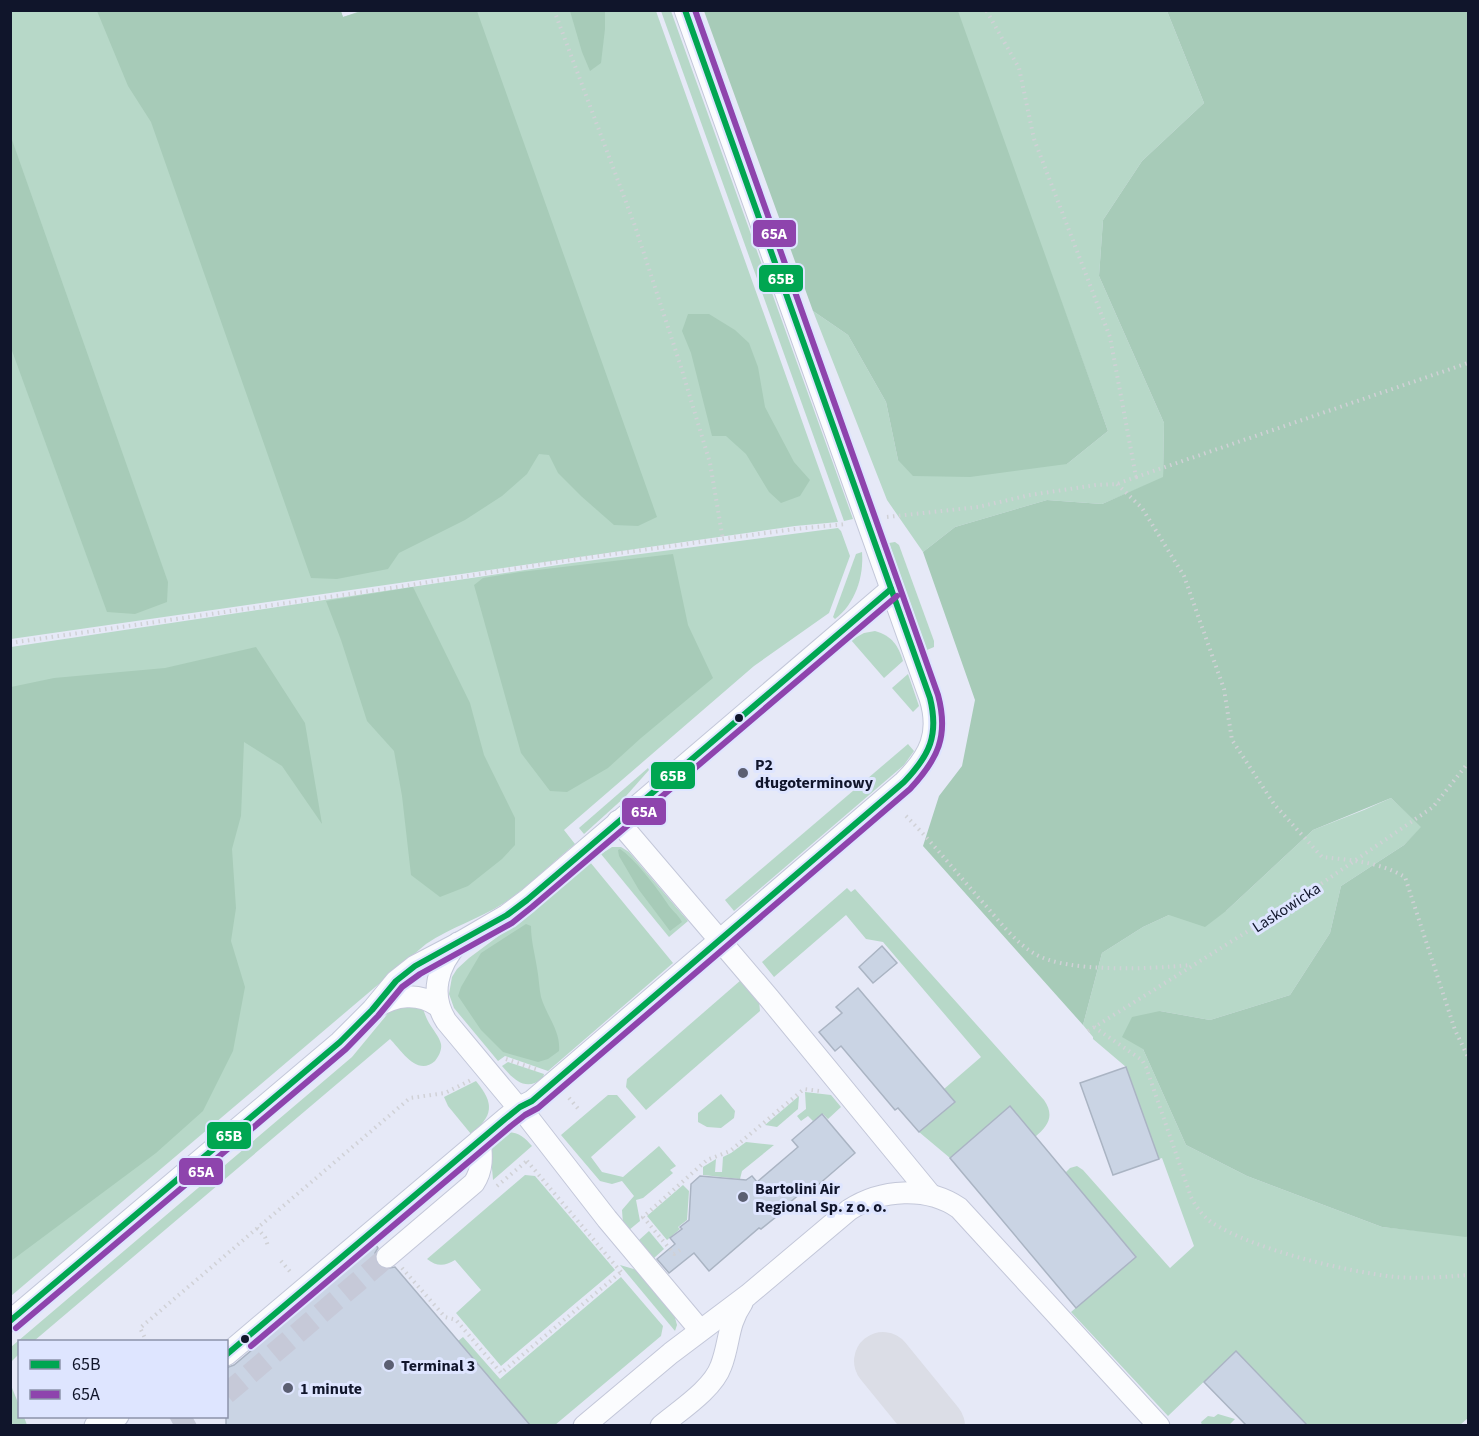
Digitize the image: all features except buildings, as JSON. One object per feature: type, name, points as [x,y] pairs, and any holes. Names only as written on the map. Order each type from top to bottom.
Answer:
[{"type":"street","points":[[228,1353],[480,1140],[520,1107],[532,1101],[904,782],[920,767],[933,738],[934,711],[685,10]]},
{"type":"street","points":[[10,1321],[340,1042],[372,1010],[396,981],[428,957],[459,943],[507,915],[526,900],[891,589]]},
{"type":"street","points":[[618,821],[720,940],[930,1194]]},
{"type":"street","points":[[459,943],[450,952],[441,969],[437,986],[438,1006],[446,1021],[516,1106],[520,1107],[607,1219],[700,1330]]},
{"type":"street","points":[[372,1010],[402,997],[424,998],[438,1006]]},
{"type":"street","points":[[394,1262],[474,1183],[480,1174],[482,1165],[480,1140]]},
{"type":"street","points":[[584,1425],[700,1330],[748,1295],[849,1210],[875,1197],[930,1194],[946,1199],[959,1208],[1159,1425]]},
{"type":"street","points":[[661,1425],[715,1377],[724,1356],[732,1321],[748,1295]]},
{"type":"street","points":[[95,1425],[113,1418]]},
{"type":"path","points":[[554,10],[635,226],[681,367],[710,463],[723,540]]},
{"type":"path","points":[[986,10],[1019,69],[1034,139],[1110,337],[1136,477]]},
{"type":"path","points":[[10,643],[562,561],[867,521],[895,515],[978,507],[1030,495],[1118,484],[1468,363]]},
{"type":"path","points":[[1118,484],[1142,508],[1184,576],[1224,689],[1232,740],[1274,804],[1322,857],[1355,861],[1394,870],[1405,877],[1455,1030],[1468,1057]]},
{"type":"path","name":"Laskowicka","points":[[1088,1031],[1293,903],[1433,807],[1468,763]]},
{"type":"path","points":[[906,816],[1000,922],[1036,955],[1060,962],[1106,968],[1130,967],[1146,970],[1193,965]]},
{"type":"path","points":[[1095,1028],[1142,1060],[1191,1197],[1202,1214],[1211,1222],[1274,1250],[1336,1265],[1395,1276],[1435,1278],[1468,1275]]},
{"type":"path","points":[[500,1063],[506,1059],[548,1073]]},
{"type":"path","points":[[146,1340],[140,1328],[410,1098],[445,1093],[473,1079]]},
{"type":"path","points":[[680,1250],[674,1254],[643,1217],[707,1160],[730,1151],[804,1089],[823,1092]]},
{"type":"path","points":[[569,1098],[580,1111]]},
{"type":"path","points":[[394,1262],[433,1307],[445,1317],[456,1320],[501,1373],[622,1273],[527,1161]]},
{"type":"path","points":[[257,1228],[265,1237],[268,1246]]},
{"type":"green space","points":[[340,10],[343,17],[363,10],[656,11],[838,522],[795,526],[11,639],[11,11]]},
{"type":"green space","points":[[97,11],[341,11],[343,17],[363,11],[477,11],[657,517],[638,526],[614,525],[558,473],[549,455],[539,454],[527,474],[502,496],[465,520],[399,553],[388,569],[337,579],[311,578],[151,122],[128,86]]},
{"type":"green space","points":[[570,11],[605,11],[601,63],[590,71],[582,52]]},
{"type":"green space","points":[[661,11],[671,11],[853,519],[844,521]]},
{"type":"green space","points":[[704,11],[958,11],[1108,431],[1067,464],[970,477],[913,476],[898,460],[886,402],[848,335],[813,311]]},
{"type":"green space","points":[[956,11],[1167,11],[1204,103],[1142,161],[1103,220],[1099,276],[1164,423],[1163,478],[1102,504],[1047,500],[955,527],[923,552],[887,500],[813,311],[848,335],[886,402],[898,460],[1067,464],[1108,431]]},
{"type":"green space","points":[[1167,11],[1468,11],[1468,1236],[1466,1237],[1382,1227],[1247,1176],[1186,1145],[1143,1049],[1122,1037],[1132,1017],[1160,1011],[1210,1020],[1290,995],[1330,933],[1341,886],[1404,845],[1421,827],[1391,798],[1313,830],[1226,911],[1205,927],[1169,915],[1143,927],[1102,953],[1083,1025],[923,846],[939,796],[962,766],[975,700],[923,552],[955,527],[1047,500],[1102,504],[1163,477],[1164,423],[1099,276],[1103,220],[1142,161],[1204,103]]},
{"type":"green space","points":[[11,137],[168,582],[167,602],[135,614],[107,612],[11,348]]},
{"type":"green space","points":[[688,314],[709,314],[735,330],[749,343],[758,367],[765,407],[794,462],[810,480],[800,496],[781,503],[769,492],[746,454],[726,436],[712,436],[691,353],[682,331]]},
{"type":"green space","points":[[838,528],[850,556],[829,613],[754,666],[564,830],[575,844],[531,882],[494,909],[426,944],[11,1296],[11,647],[572,563]]},
{"type":"green space","points":[[895,542],[899,545],[934,641],[934,647],[927,650],[889,543]]},
{"type":"green space","points":[[862,552],[857,589],[848,606],[835,619],[833,617],[856,554]]},
{"type":"green space","points":[[673,554],[688,625],[713,678],[608,768],[567,792],[550,791],[521,753],[474,585],[483,578],[520,572]]},
{"type":"green space","points":[[413,587],[470,703],[484,755],[515,818],[515,845],[502,859],[468,886],[440,897],[411,875],[402,796],[394,751],[367,721],[326,601]]},
{"type":"green space","points":[[875,631],[894,642],[903,661],[884,678],[851,640],[864,633]]},
{"type":"green space","points":[[256,647],[305,723],[322,824],[282,766],[244,742],[241,816],[232,849],[236,908],[231,941],[245,987],[233,1051],[203,1111],[156,1153],[11,1261],[11,687],[54,678],[165,668]]},
{"type":"green space","points":[[908,674],[919,706],[913,712],[892,688]]},
{"type":"green space","points":[[908,744],[914,751],[904,765],[734,911],[725,900]]},
{"type":"green space","points":[[648,768],[649,770],[626,796],[584,834],[579,828]]},
{"type":"green space","points":[[1391,798],[1422,827],[1404,845],[1341,886],[1330,933],[1290,995],[1210,1020],[1160,1011],[1143,1049],[1186,1145],[1247,1176],[1382,1227],[1468,1236],[1468,1418],[1460,1425],[1307,1425],[1236,1351],[1168,1416],[1071,1312],[1136,1256],[1065,1173],[1070,1168],[1077,1166],[1083,1170],[1170,1268],[1194,1246],[1162,1158],[1159,1159],[1126,1067],[1093,1039],[1083,1025],[1102,953],[1143,927],[1169,915],[1226,911],[1313,830]]},
{"type":"green space","points":[[612,847],[621,847],[629,852],[688,921],[669,937],[601,854]]},
{"type":"green space","points":[[620,849],[645,874],[682,922],[670,931],[639,890],[619,856],[618,850]]},
{"type":"green space","points":[[590,862],[673,963],[548,1071],[505,1056],[498,1061],[454,1008],[449,994],[452,977],[469,958],[532,911]]},
{"type":"green space","points":[[847,888],[851,892],[855,889],[1044,1100],[1049,1116],[1046,1125],[1035,1137],[1010,1107],[950,1158],[919,1132],[955,1102],[944,1089],[981,1057],[883,942],[866,939],[846,915],[774,977],[762,962]]},
{"type":"green space","points":[[526,924],[531,926],[541,997],[556,1030],[559,1044],[559,1051],[548,1059],[538,1062],[503,1052],[481,1030],[458,996],[481,953]]},
{"type":"green space","points":[[741,980],[759,1001],[760,1011],[646,1110],[626,1087],[627,1079]]},
{"type":"green space","points":[[422,1006],[441,1044],[440,1053],[435,1061],[422,1066],[416,1064],[404,1055],[390,1039],[35,1340],[19,1340],[352,1057],[390,1011],[397,1007]]},
{"type":"green space","points":[[508,1062],[544,1074],[543,1078],[531,1084],[516,1080],[502,1066]]},
{"type":"green space","points":[[476,1081],[486,1096],[489,1109],[484,1121],[471,1134],[448,1106],[444,1097]]},
{"type":"green space","points":[[805,1092],[831,1095],[841,1107],[828,1119],[823,1114],[813,1121],[808,1116],[801,1121],[797,1116],[806,1109]]},
{"type":"green space","points":[[721,1094],[735,1111],[734,1118],[721,1128],[707,1127],[698,1122],[698,1113]]},
{"type":"green space","points":[[608,1095],[617,1095],[636,1117],[591,1157],[602,1172],[623,1177],[659,1146],[676,1166],[670,1170],[673,1173],[643,1198],[636,1200],[640,1221],[629,1230],[623,1224],[622,1210],[634,1196],[622,1181],[612,1184],[600,1181],[561,1135]]},
{"type":"green space","points":[[799,1096],[798,1109],[777,1127],[765,1125]]},
{"type":"green space","points":[[507,1132],[521,1136],[532,1146],[493,1180],[491,1159],[493,1146],[500,1135]]},
{"type":"green space","points":[[746,1142],[774,1145],[742,1171],[740,1179],[703,1175],[703,1167],[716,1159],[715,1172],[722,1172],[723,1157]]},
{"type":"green space","points":[[525,1175],[535,1176],[615,1270],[501,1366],[456,1313],[481,1290],[455,1260],[441,1265],[427,1259]]},
{"type":"green space","points":[[683,1185],[689,1191],[687,1220],[667,1240],[647,1216]]},
{"type":"green space","points":[[649,1231],[664,1249],[653,1259],[638,1241]]},
{"type":"green space","points":[[620,1265],[637,1270],[674,1314],[677,1325],[675,1331]]},
{"type":"green space","points":[[621,1277],[663,1326],[661,1336],[555,1425],[530,1425],[458,1341],[463,1337],[500,1379]]},
{"type":"green space","points":[[18,1341],[18,1355],[11,1362],[11,1347]]},
{"type":"green space","points":[[10,1383],[18,1403],[18,1418],[24,1418],[27,1425],[11,1425]]},
{"type":"green space","points":[[1218,1414],[1235,1419],[1229,1425],[1202,1425],[1201,1422],[1208,1416],[1214,1417]]},
{"type":"taxiway","points":[[883,1361],[936,1426]]},
{"type":"tunnel","points":[[228,1392],[387,1257]]},
{"type":"tunnel","points":[[174,1426],[188,1418]]},
{"type":"transit line","name":"65B","points":[[228,1353],[505,1119],[532,1101],[904,782],[920,763],[930,744],[933,734],[933,711],[930,698],[685,10]]},
{"type":"transit line","name":"65A","points":[[251,1346],[511,1126],[538,1108],[910,789],[928,767],[939,746],[942,723],[938,695],[695,10]]},
{"type":"transit line","name":"65B","points":[[10,1321],[340,1042],[372,1010],[396,981],[415,966],[507,915],[527,900],[891,589]]},
{"type":"transit line","name":"65A","points":[[16,1328],[346,1049],[402,987],[420,974],[512,923],[897,596]]},
{"type":"place","name":"P2 długoterminowy","points":[[743,773]]},
{"type":"place","name":"Bartolini Air Regional Sp. z o. o.","points":[[743,1197]]},
{"type":"place","name":"Terminal 3","points":[[389,1365]]},
{"type":"place","name":"1 minute","points":[[288,1388]]}]
